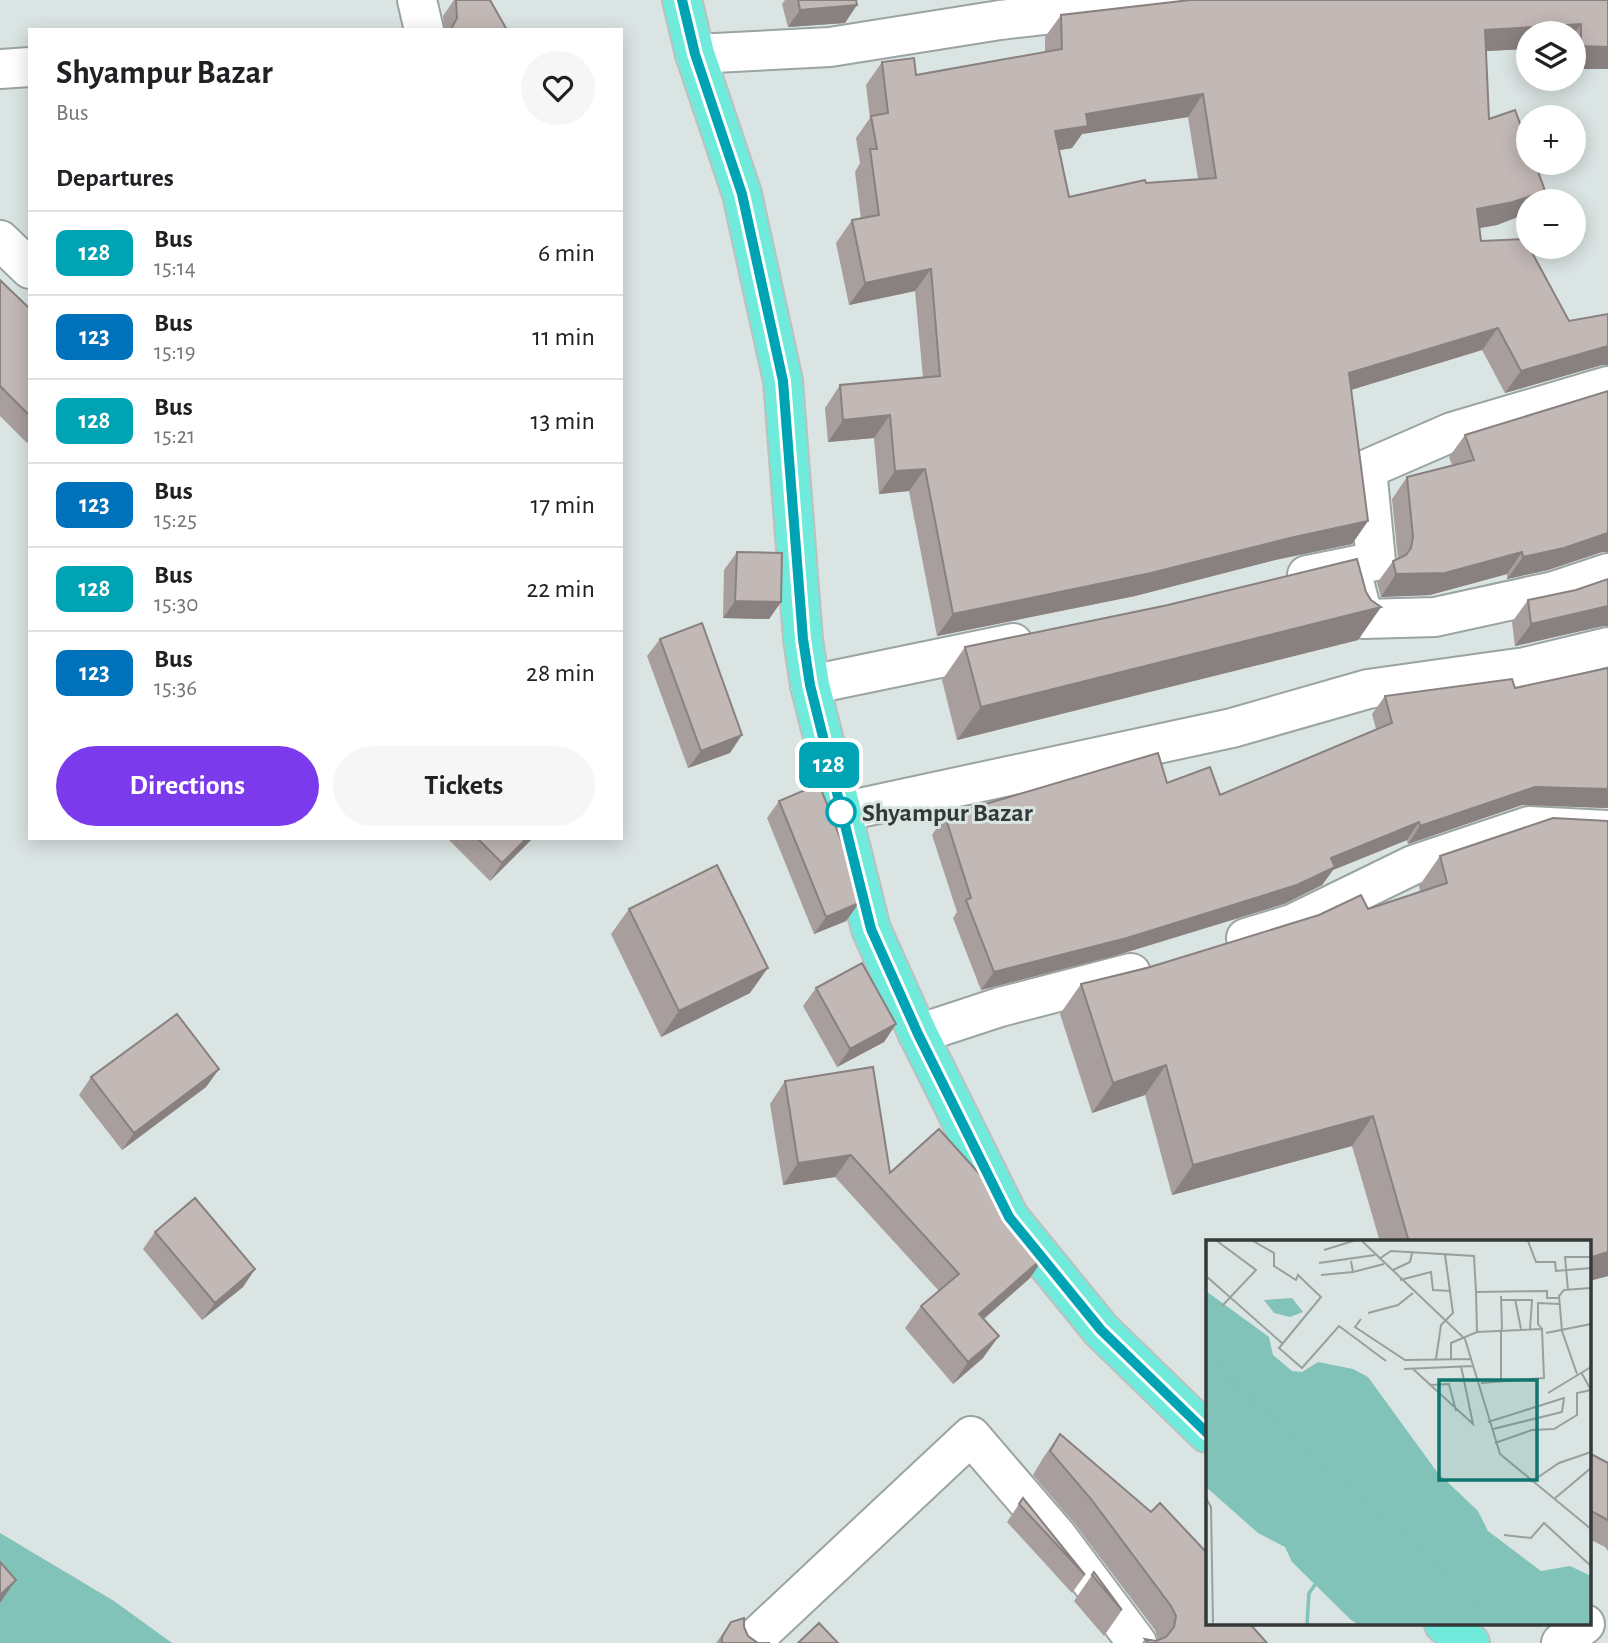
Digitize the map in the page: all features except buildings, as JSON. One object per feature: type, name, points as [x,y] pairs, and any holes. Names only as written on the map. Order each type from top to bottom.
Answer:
[{"type":"highway","points":[[682,0],[695,54],[742,194],[783,381],[803,639],[810,685],[871,929],[918,1034],[1009,1217],[1101,1330],[1206,1432]]},
{"type":"highway","points":[[1447,1626],[1470,1643]]},
{"type":"street","points":[[417,0],[424,28]]},
{"type":"street","points":[[695,54],[830,47],[1021,9],[1177,0]]},
{"type":"street","points":[[0,69],[28,67]]},
{"type":"street","points":[[0,240],[28,267]]},
{"type":"street","points":[[1268,584],[1376,561],[1367,469],[1452,432],[1608,386]]},
{"type":"street","points":[[1350,566],[1364,619],[1435,617],[1554,591],[1608,573]]},
{"type":"street","points":[[810,685],[1047,636]]},
{"type":"street","points":[[841,812],[1232,728],[1368,689],[1525,667],[1608,647]]},
{"type":"street","points":[[1213,948],[1292,924],[1413,865],[1529,826],[1608,830]]},
{"type":"street","points":[[918,1034],[1000,1007],[1160,965]]},
{"type":"street","points":[[750,1643],[971,1436],[1058,1536],[1137,1643]]},
{"type":"street","points":[[1590,1621],[1608,1606]]},
{"type":"street","points":[[1561,1643],[1583,1626]]},
{"type":"shaded area","points":[[0,1533],[114,1601],[172,1643],[0,1643]]},
{"type":"bus line","name":"128","points":[[682,0],[695,54],[742,194],[783,381],[803,639],[810,685],[871,929],[918,1034],[1009,1217],[1101,1330],[1206,1432]]},
{"type":"place","name":"Shyampur Bazar","points":[[841,812]]}]
